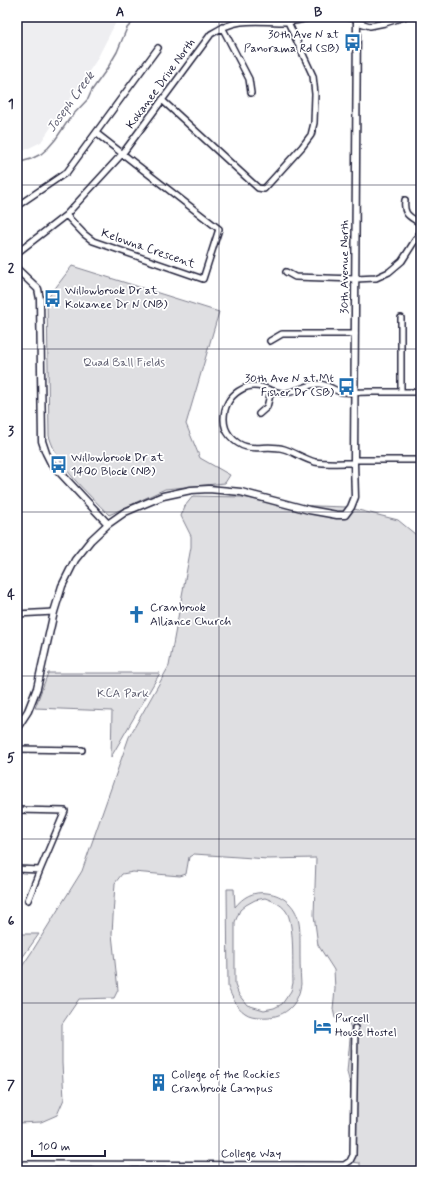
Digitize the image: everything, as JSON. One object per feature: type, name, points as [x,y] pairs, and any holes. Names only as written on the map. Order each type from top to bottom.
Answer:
[{"type":"street","name":"Kokanee Drive North","points":[[17,253],[66,215],[123,153],[211,34],[222,27],[233,23],[255,19],[288,22],[312,17]]},
{"type":"street","points":[[347,17],[357,19],[370,26],[404,17]]},
{"type":"street","name":"30th Avenue North","points":[[108,524],[125,512],[162,496],[191,490],[209,489],[241,492],[309,510],[337,515],[345,515],[351,508],[355,497],[357,19]]},
{"type":"street","points":[[162,100],[258,188],[264,189],[302,147],[311,135],[314,123],[313,76],[288,22]]},
{"type":"street","points":[[222,27],[249,79],[252,93]]},
{"type":"street","name":"Kokanee Drive North","points":[[17,206],[67,172],[158,48]]},
{"type":"street","points":[[96,133],[123,153]]},
{"type":"street","name":"Kelowna Crescent","points":[[66,215],[84,234],[93,241],[203,279],[219,229],[123,153]]},
{"type":"street","points":[[405,200],[404,209],[406,213],[421,224]]},
{"type":"street","points":[[286,272],[295,277],[356,279],[376,278],[389,272],[402,261],[421,231]]},
{"type":"street","points":[[17,269],[38,290],[40,299],[42,441],[46,453],[51,463],[108,524],[91,540],[75,560],[62,586],[54,612],[37,688],[28,711],[17,728]]},
{"type":"street","points":[[401,318],[402,392]]},
{"type":"street","points":[[270,341],[282,334],[355,334]]},
{"type":"street","points":[[421,392],[340,392],[327,385],[318,384],[309,385],[293,393],[271,391],[260,386],[247,387],[238,391],[231,397],[224,415],[228,432],[235,441],[244,446],[284,449],[315,462],[421,460]]},
{"type":"street","points":[[259,414],[267,407],[271,391]]},
{"type":"street","points":[[17,614],[54,612]]},
{"type":"street","points":[[17,749],[82,750]]},
{"type":"street","points":[[17,810],[65,811],[28,900]]},
{"type":"street","points":[[17,869],[40,870]]},
{"type":"street","name":"College Way","points":[[17,1166],[25,1164],[344,1165],[350,1161],[353,1154],[355,1028]]},
{"type":"shaded area","points":[[17,17],[123,17],[116,22],[96,61],[41,142],[17,154]]},
{"type":"green space","name":"Quad Ball Fields","points":[[72,266],[219,312],[186,424],[200,458],[230,475],[225,483],[165,489],[109,515],[66,469],[59,459],[49,436],[47,299]]},
{"type":"green space","points":[[193,496],[241,497],[288,505],[346,507],[398,520],[421,539],[421,1171],[360,1170],[360,1163],[350,1162],[352,1109],[351,1087],[347,1072],[351,1028],[347,1019],[341,1020],[335,1018],[333,1009],[335,989],[334,970],[318,945],[314,915],[316,858],[268,859],[194,854],[189,857],[186,874],[180,876],[133,872],[122,874],[115,883],[112,934],[118,990],[114,998],[79,999],[62,1024],[64,1099],[57,1115],[41,1122],[17,1123],[17,974],[82,871],[129,737],[169,666],[191,547],[191,536],[181,516],[185,506]]},
{"type":"green space","name":"KCA Park","points":[[48,673],[160,673],[111,757],[112,711],[35,708]]},
{"type":"green space","points":[[227,889],[234,889],[235,907],[241,900],[257,893],[270,893],[281,897],[293,908],[299,923],[301,984],[297,999],[288,1010],[282,1014],[268,1017],[254,1017],[250,1016],[239,1008],[228,987]],"holes":[[[265,898],[282,906],[289,917],[292,935],[293,983],[291,991],[282,1004],[274,1008],[264,1010],[247,1005],[239,995],[235,985],[235,922],[240,910],[246,905],[255,900]]]},
{"type":"green space","points":[[17,934],[39,934],[17,965]]},
{"type":"green space","points":[[17,1167],[191,1171],[17,1171]]},
{"type":"waterway","name":"Joseph Creek","points":[[17,163],[41,154],[55,140],[70,118],[88,99],[92,90],[117,52],[127,28],[138,17]]},
{"type":"place","name":"30th Ave N at Panorama Rd (SB)","points":[[352,42]]},
{"type":"place","name":"Willowbrook Dr at Kokanee Dr N (NB)","points":[[52,298]]},
{"type":"place","name":"30th Ave N at Mt Fisher Dr (SB)","points":[[347,386]]},
{"type":"place","name":"Willowbrook Dr at 1400 Block (NB)","points":[[58,465]]},
{"type":"place","name":"Cranbrook Alliance Church","points":[[137,615]]},
{"type":"place","name":"Purcell House Hostel","points":[[322,1026]]},
{"type":"place","name":"College of the Rockies Cranbrook Campus","points":[[158,1082]]}]
